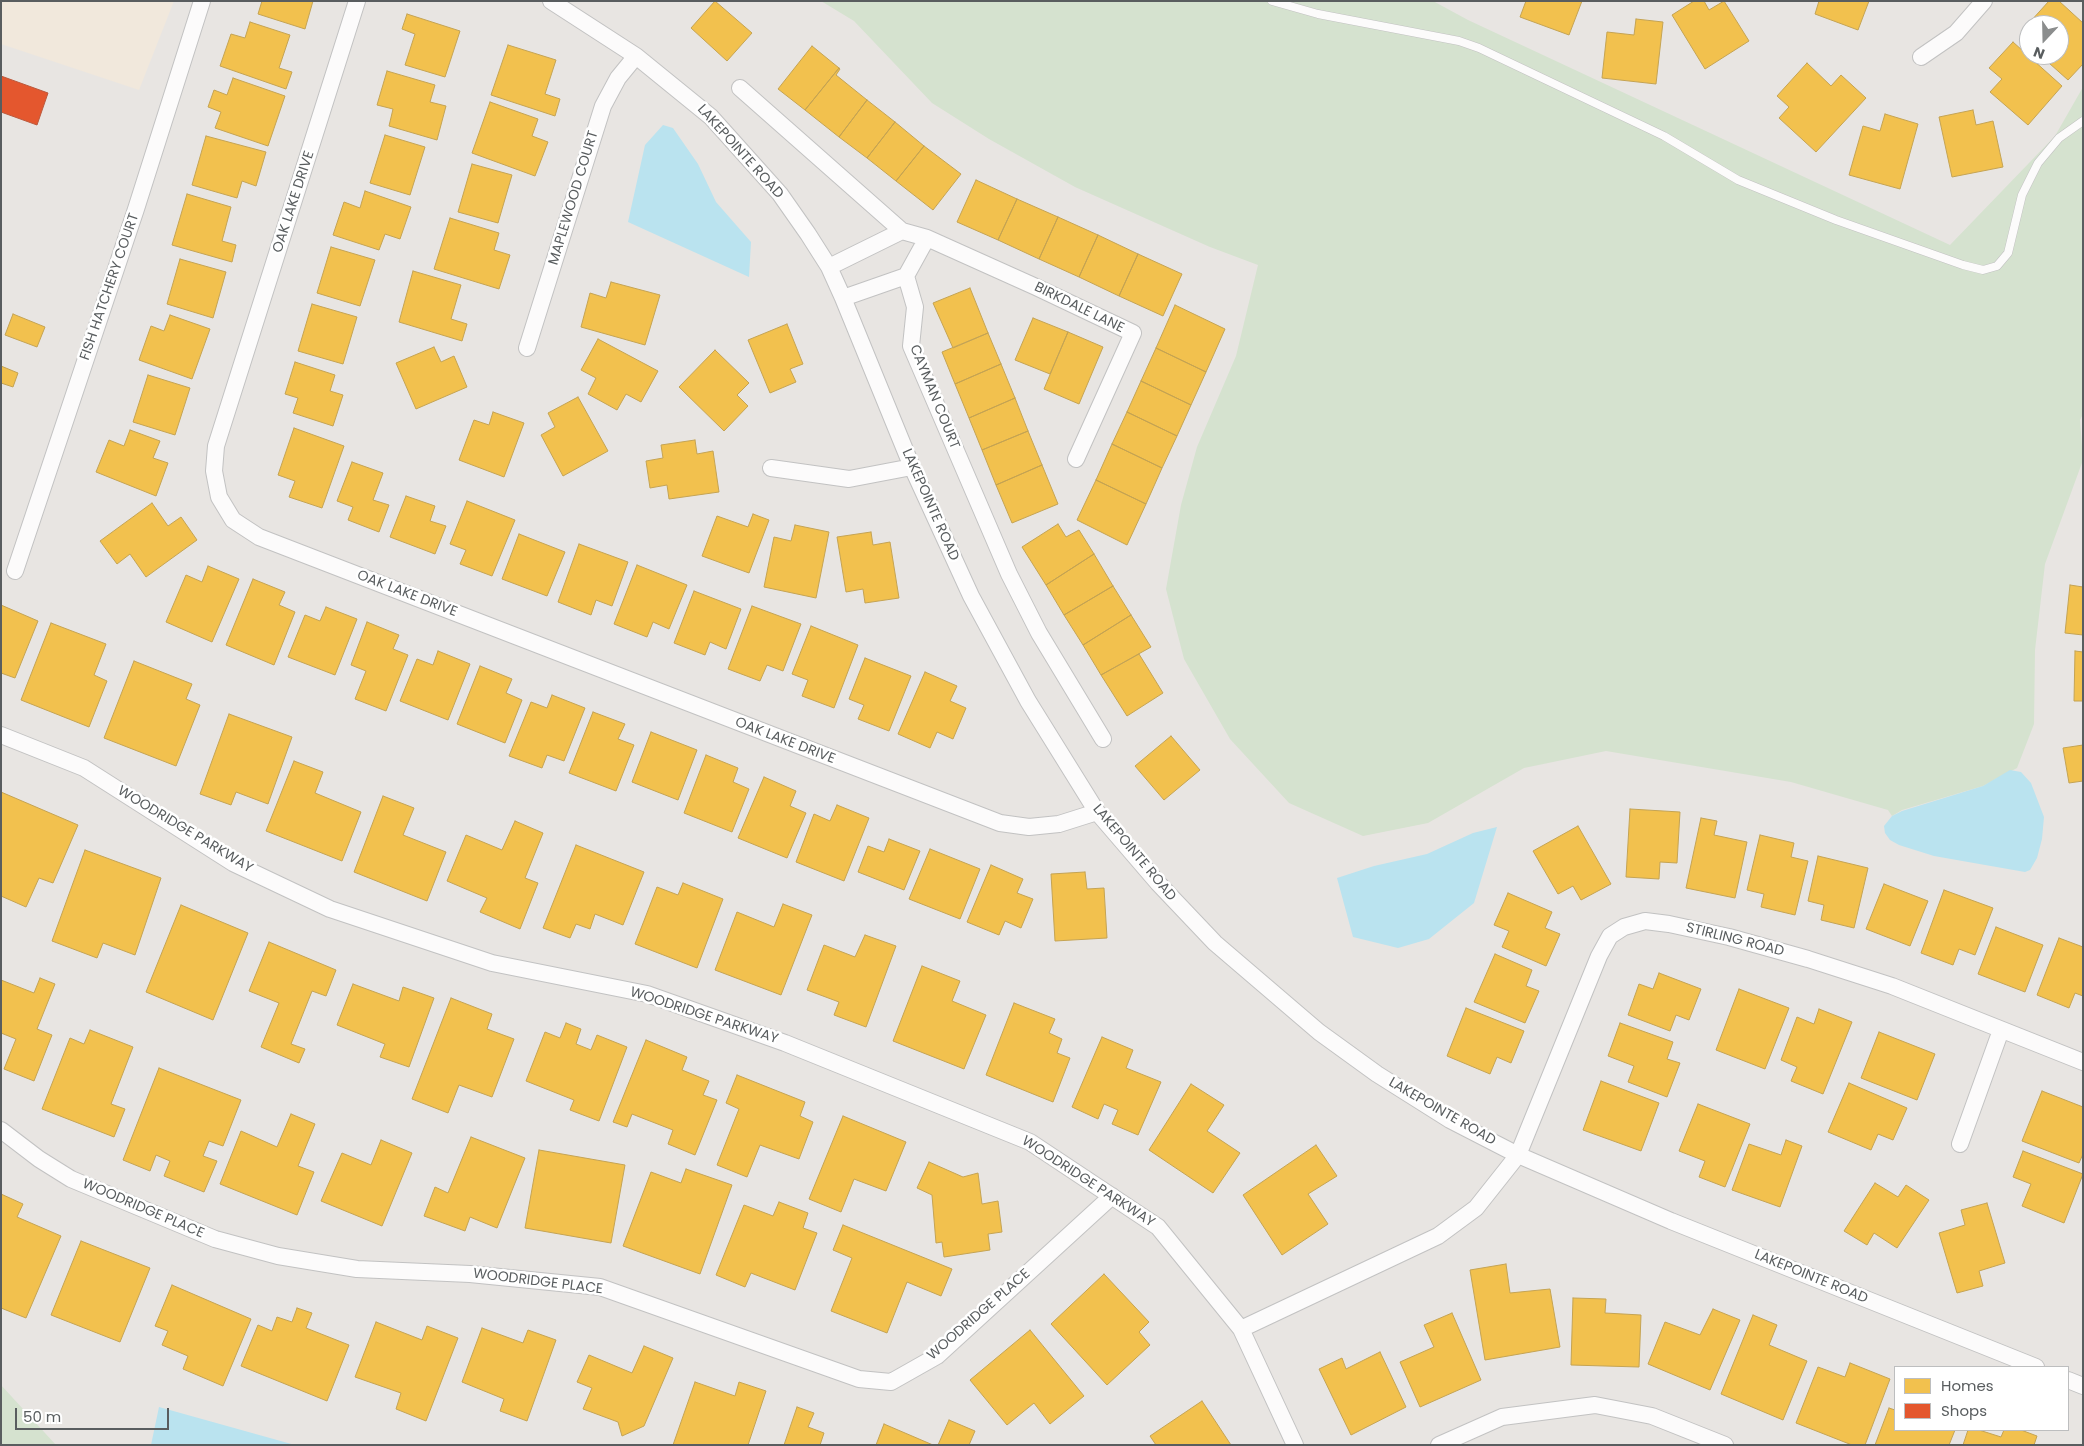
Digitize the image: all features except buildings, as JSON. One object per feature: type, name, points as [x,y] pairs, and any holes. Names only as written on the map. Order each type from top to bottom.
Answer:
[{"type":"street","name":"FISH HATCHERY COURT","points":[[15,571],[136,209],[202,1]]},
{"type":"street","name":"OAK LAKE DRIVE","points":[[357,1],[216,446],[214,471],[219,497],[233,520],[260,537],[1000,823],[1029,827],[1059,824],[1097,812]]},
{"type":"street","name":"LAKEPOINTE ROAD","points":[[551,1],[636,56],[711,117],[780,194],[828,267],[843,298],[912,466],[976,605],[1028,701],[1097,812],[1158,884],[1215,943],[1319,1032],[1377,1074],[1450,1120],[1518,1155],[1671,1222],[2033,1366]]},
{"type":"street","points":[[1921,57],[1956,33],[1984,1]]},
{"type":"street","name":"MAPLEWOOD COURT","points":[[527,348],[603,106],[618,78],[636,56]]},
{"type":"street","points":[[740,88],[902,231],[927,238],[906,276],[843,298]]},
{"type":"street","points":[[828,267],[902,231]]},
{"type":"street","name":"BIRKDALE LANE","points":[[927,238],[1133,333],[1076,459]]},
{"type":"street","name":"CAYMAN COURT","points":[[906,276],[915,307],[911,346],[918,363],[1009,574],[1039,633],[1103,739]]},
{"type":"street","points":[[770,468],[849,479],[912,466]]},
{"type":"street","name":"WOODRIDGE PARKWAY","points":[[1,735],[84,768],[233,862],[330,909],[492,963],[647,994],[785,1043],[1030,1142],[1158,1227],[1241,1329],[1295,1445]]},
{"type":"street","name":"STIRLING ROAD","points":[[1241,1329],[1438,1236],[1476,1208],[1518,1155],[1602,950],[1610,936],[1624,927],[1645,921],[1729,937],[1808,959],[1892,986],[2083,1062]]},
{"type":"street","points":[[1960,1144],[2001,1030]]},
{"type":"street","name":"WOODRIDGE PLACE","points":[[1,1130],[38,1159],[71,1179],[215,1239],[278,1256],[357,1269],[470,1274],[600,1287],[859,1379],[891,1382],[937,1356],[1112,1196]]},
{"type":"street","points":[[2069,1380],[2083,1386]]},
{"type":"street","points":[[1439,1445],[1502,1417],[1595,1405],[1652,1416],[1725,1445]]},
{"type":"lane","points":[[1272,1],[1318,14],[1399,32],[1452,40],[1479,48],[1664,136],[1738,180],[1836,220],[1963,266],[1983,270],[1997,266],[2008,253],[2022,195],[2038,163],[2059,138],[2083,120]]},
{"type":"shaded area","points":[[1,1],[174,1],[139,90],[1,44]]},
{"type":"green space","points":[[821,1],[1433,1],[1468,20],[1950,245],[2055,136],[2083,87],[2083,414],[2080,420],[2083,460],[2045,564],[2035,650],[2034,724],[2017,768],[1983,786],[1902,810],[1892,816],[1888,810],[1791,782],[1606,751],[1524,768],[1428,823],[1363,836],[1289,803],[1230,739],[1184,659],[1166,589],[1181,505],[1197,447],[1236,356],[1258,265],[1210,247],[1075,187],[989,139],[932,103],[854,21]]},
{"type":"green space","points":[[1,1385],[56,1445],[1,1445]]},
{"type":"water","points":[[663,125],[673,128],[698,164],[716,202],[751,242],[749,277],[628,222],[645,145]]},
{"type":"water","points":[[2010,770],[2021,772],[2031,783],[2044,817],[2042,839],[2037,858],[2030,870],[2025,872],[1934,856],[1899,845],[1890,840],[1885,833],[1884,826],[1892,816],[1902,811],[1983,786]]},
{"type":"water","points":[[1497,827],[1474,903],[1429,939],[1398,948],[1353,937],[1337,878],[1374,866],[1427,854],[1473,833]]},
{"type":"water","points":[[159,1407],[295,1445],[151,1445]]}]
